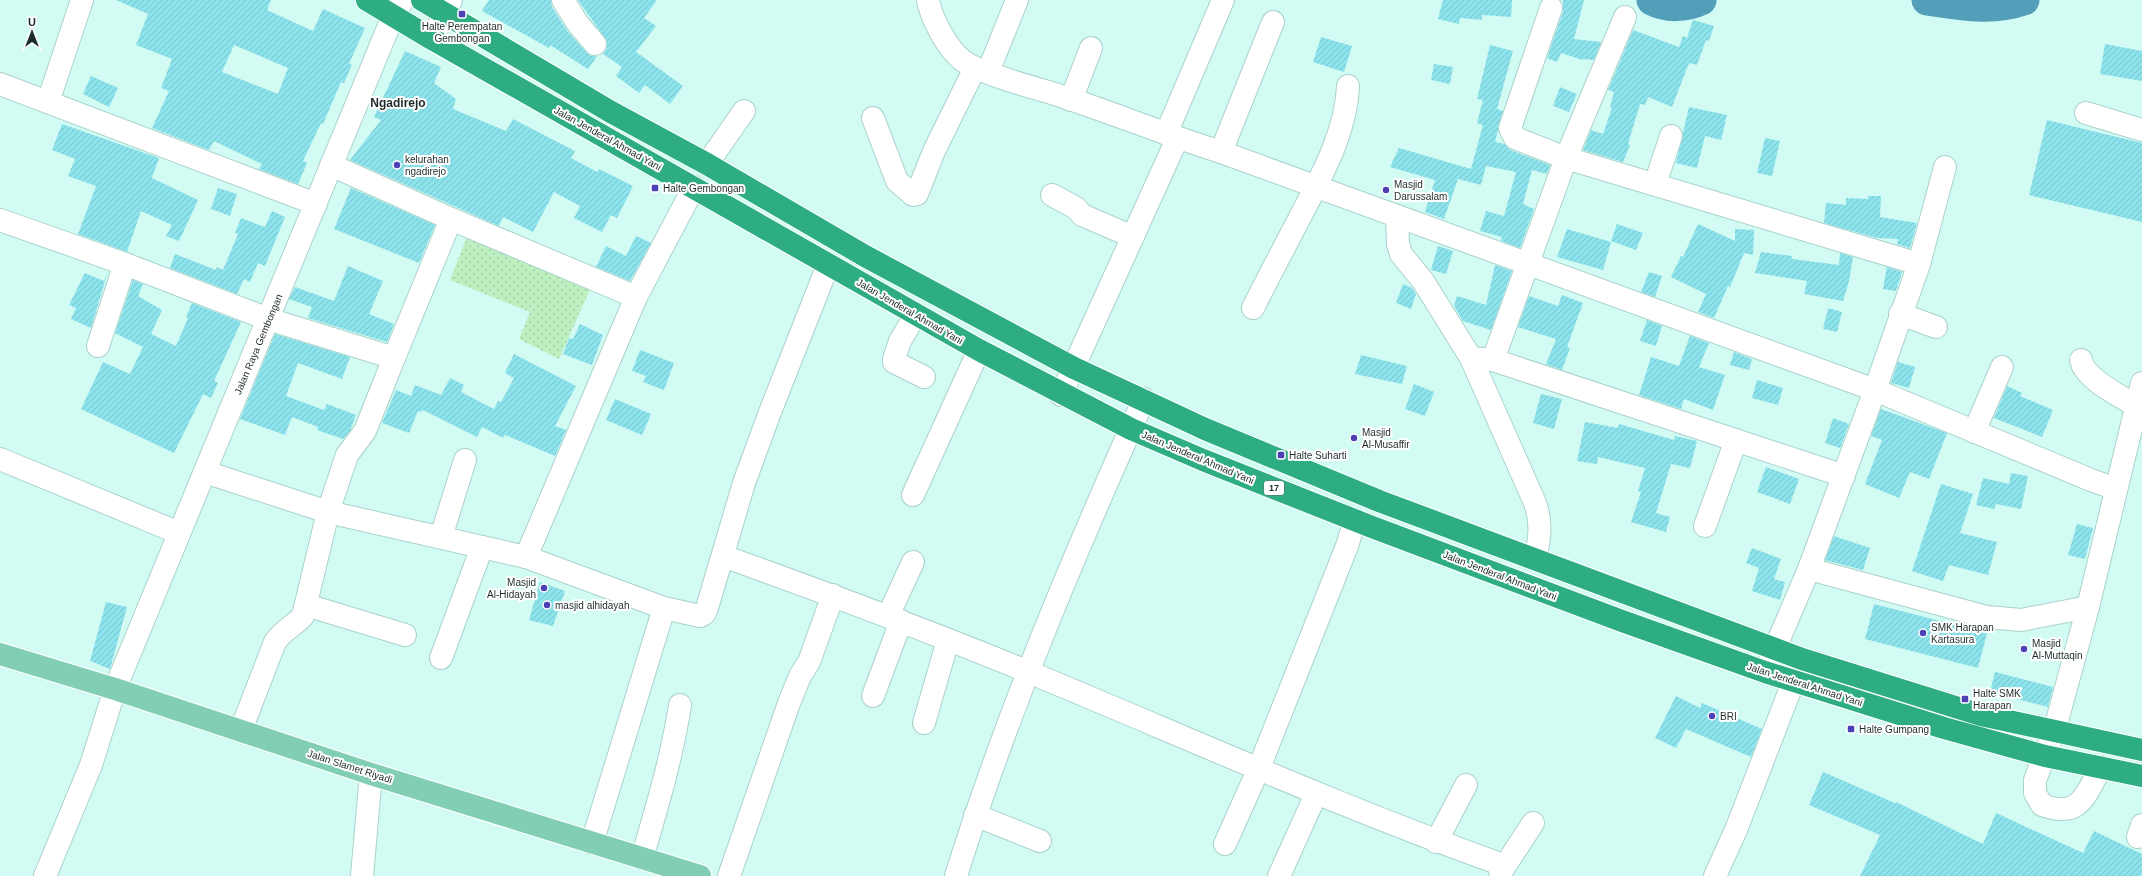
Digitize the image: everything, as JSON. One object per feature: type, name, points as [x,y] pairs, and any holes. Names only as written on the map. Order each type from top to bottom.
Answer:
[{"type":"highway","name":"Jalan Jenderal Ahmad Yani","points":[[367,0],[398,8],[432,39],[979,350],[1061,395],[1130,429],[1203,460],[1355,520],[1622,621],[1765,672],[1944,728],[2045,756],[2142,776]]},
{"type":"highway","points":[[422,0],[448,6],[488,40],[604,108],[706,164],[865,256],[1074,368],[1144,399],[1205,429],[1330,482],[1775,650],[1944,704],[2054,732],[2142,750]]},
{"type":"main road","name":"Jalan Slamet Riyadi","points":[[0,654],[115,689],[371,774],[592,844],[700,876]]},
{"type":"street","points":[[48,102],[82,0]]},
{"type":"street","points":[[563,0],[578,24],[595,44]]},
{"type":"street","points":[[928,0],[935,24],[961,59],[982,70],[1221,152],[1875,390],[1974,432],[2116,489]]},
{"type":"street","points":[[873,118],[897,181],[913,195],[917,194],[934,151],[982,70],[1017,0]]},
{"type":"street","points":[[1061,395],[1132,237],[1223,0]]},
{"type":"street","points":[[432,39],[448,6]]},
{"type":"street","name":"Jalan Raya Gembongan","points":[[45,876],[91,765],[115,689],[398,8]]},
{"type":"street","points":[[1551,8],[1510,128],[1515,138],[1566,158],[1919,264]]},
{"type":"street","points":[[1493,360],[1566,158],[1625,18]]},
{"type":"street","points":[[1221,152],[1274,22]]},
{"type":"street","points":[[1071,100],[1091,48]]},
{"type":"street","points":[[0,84],[316,204]]},
{"type":"street","points":[[1253,308],[1316,187],[1345,117],[1348,86]]},
{"type":"street","points":[[706,164],[744,111]]},
{"type":"street","points":[[2086,113],[2142,130]]},
{"type":"street","points":[[1656,184],[1671,136]]},
{"type":"street","points":[[332,165],[451,219],[636,297]]},
{"type":"street","points":[[1765,672],[1809,569],[1875,390],[1900,314],[1919,264],[1946,167]]},
{"type":"street","points":[[526,557],[636,297],[694,187]]},
{"type":"street","points":[[1052,195],[1076,208],[1082,215],[1132,237]]},
{"type":"street","points":[[1397,216],[1398,244],[1401,254],[1423,281],[1470,358],[1539,516],[1541,533],[1535,559]]},
{"type":"street","points":[[241,730],[275,642],[281,632],[296,624],[303,616],[328,512],[347,454],[365,431],[451,219]]},
{"type":"street","points":[[0,220],[125,264],[268,319],[394,358]]},
{"type":"street","points":[[98,346],[125,264]]},
{"type":"street","points":[[205,472],[328,512],[526,557],[664,608],[695,616],[704,614],[723,556],[744,483],[767,419],[828,265]]},
{"type":"street","points":[[916,314],[900,341],[894,362],[924,377]]},
{"type":"street","points":[[1900,314],[1936,327]]},
{"type":"street","points":[[913,495],[979,350]]},
{"type":"street","points":[[1470,358],[1493,360],[1844,476]]},
{"type":"street","points":[[2082,360],[2082,366],[2088,374],[2136,406]]},
{"type":"street","points":[[1974,432],[2002,367]]},
{"type":"street","points":[[2101,768],[2082,802],[2072,809],[2056,810],[2042,805],[2035,793],[2035,780],[2054,732],[2088,607],[2142,383]]},
{"type":"street","points":[[956,876],[975,815],[1029,672],[1130,429],[1144,399]]},
{"type":"street","points":[[1705,526],[1736,440]]},
{"type":"street","points":[[0,459],[179,533]]},
{"type":"street","points":[[441,538],[466,460]]},
{"type":"street","points":[[1225,844],[1259,768],[1347,546],[1355,520]]},
{"type":"street","points":[[441,658],[482,547]]},
{"type":"street","points":[[723,556],[894,618],[1029,672],[1259,768],[1316,794],[1436,842],[1495,862],[1500,866],[1501,874]]},
{"type":"street","points":[[873,696],[894,618],[913,562]]},
{"type":"street","points":[[1809,569],[1987,617],[2008,620],[2021,620],[2088,607]]},
{"type":"street","points":[[729,876],[789,703],[800,676],[809,662],[833,596]]},
{"type":"street","points":[[306,605],[405,635]]},
{"type":"street","points":[[592,844],[664,608]]},
{"type":"street","points":[[924,723],[948,640]]},
{"type":"street","points":[[1715,876],[1736,830],[1802,659]]},
{"type":"street","points":[[642,858],[661,794],[680,704]]},
{"type":"street","points":[[362,876],[371,774]]},
{"type":"street","points":[[1436,842],[1466,786]]},
{"type":"street","points":[[1279,876],[1316,794]]},
{"type":"street","points":[[975,815],[1040,841]]},
{"type":"street","points":[[1501,874],[1533,824]]},
{"type":"green space","points":[[470,229],[593,283],[559,359],[519,339],[530,312],[450,280]]},
{"type":"building","points":[[116,0],[271,0],[267,10],[313,31],[323,9],[365,28],[349,64],[352,65],[344,83],[341,82],[323,124],[321,123],[303,161],[307,163],[298,184],[259,169],[262,164],[214,141],[209,150],[152,128],[169,91],[161,88],[172,59],[136,45],[148,14]],"holes":[[[234,45],[288,68],[278,94],[222,72]]]},
{"type":"building","points":[[489,0],[551,0],[552,7],[568,32],[586,52],[591,56],[597,56],[588,69],[550,45],[549,48],[482,11]]},
{"type":"building","points":[[578,0],[657,0],[644,18],[656,26],[636,52],[683,86],[670,104],[645,85],[639,93],[616,76],[622,67],[603,54],[607,48],[607,41]]},
{"type":"building","points":[[1443,0],[1512,0],[1511,17],[1482,15],[1482,20],[1460,18],[1459,24],[1438,19]]},
{"type":"building","points":[[1563,0],[1584,0],[1574,39],[1601,42],[1594,60],[1583,60],[1561,53],[1557,62],[1547,58],[1563,12]]},
{"type":"building","points":[[1693,20],[1714,26],[1709,41],[1706,40],[1697,65],[1689,63],[1672,107],[1648,97],[1645,105],[1640,104],[1628,144],[1630,145],[1623,162],[1583,150],[1591,130],[1603,134],[1612,108],[1610,107],[1614,92],[1608,90],[1633,30],[1679,47],[1683,36],[1687,38]]},
{"type":"building","points":[[1321,37],[1352,46],[1344,72],[1313,62]]},
{"type":"building","points":[[2105,44],[2142,51],[2142,81],[2100,74]]},
{"type":"building","points":[[1490,45],[1513,51],[1497,109],[1503,111],[1495,142],[1505,144],[1510,150],[1550,165],[1547,174],[1532,170],[1523,204],[1534,209],[1520,248],[1501,241],[1502,237],[1480,231],[1486,211],[1504,216],[1516,172],[1486,166],[1481,185],[1458,179],[1444,219],[1425,212],[1435,180],[1390,167],[1399,148],[1471,169],[1483,125],[1477,123],[1483,100],[1477,99]]},
{"type":"building","points":[[405,51],[441,67],[434,83],[456,99],[453,109],[506,131],[513,119],[575,151],[571,158],[597,172],[599,169],[633,186],[617,218],[611,215],[602,232],[574,218],[580,206],[554,192],[533,232],[503,217],[499,226],[350,160],[381,120],[374,117]]},
{"type":"building","points":[[1434,64],[1453,67],[1450,84],[1431,80]]},
{"type":"building","points":[[91,76],[118,88],[109,107],[83,94]]},
{"type":"building","points":[[1560,87],[1577,94],[1569,112],[1553,106]]},
{"type":"building","points":[[1689,107],[1727,115],[1721,140],[1705,136],[1697,168],[1676,163]]},
{"type":"building","points":[[2047,120],[2142,143],[2142,222],[2029,195]]},
{"type":"building","points":[[62,124],[159,158],[152,178],[198,200],[179,241],[166,236],[172,225],[141,211],[127,252],[78,234],[96,186],[68,176],[75,159],[52,150]]},
{"type":"building","points":[[1765,138],[1780,141],[1772,176],[1757,173]]},
{"type":"building","points":[[218,188],[237,194],[230,216],[211,209]]},
{"type":"building","points":[[351,188],[435,225],[419,263],[334,229]]},
{"type":"building","points":[[1868,196],[1881,196],[1880,217],[1917,223],[1910,248],[1897,244],[1898,239],[1877,238],[1824,223],[1826,203],[1846,205],[1846,198],[1868,199]]},
{"type":"building","points":[[272,211],[285,217],[265,266],[258,263],[250,282],[244,279],[237,294],[170,268],[175,254],[216,270],[217,267],[223,270],[238,234],[235,233],[241,218],[265,227]]},
{"type":"building","points":[[1617,224],[1643,233],[1636,250],[1611,241]]},
{"type":"building","points":[[1698,224],[1735,241],[1735,229],[1754,230],[1753,255],[1744,253],[1730,287],[1728,286],[1714,318],[1698,312],[1706,294],[1671,277],[1681,256],[1683,257]]},
{"type":"building","points":[[1567,229],[1611,242],[1603,270],[1557,257]]},
{"type":"building","points":[[636,236],[651,243],[630,281],[596,267],[606,246],[626,256]]},
{"type":"building","points":[[1438,246],[1453,251],[1446,274],[1431,270]]},
{"type":"building","points":[[1761,252],[1792,256],[1792,259],[1839,265],[1840,253],[1853,257],[1849,281],[1843,301],[1804,294],[1807,281],[1755,273]]},
{"type":"building","points":[[1495,265],[1512,271],[1491,330],[1463,321],[1454,306],[1457,296],[1486,305]]},
{"type":"building","points":[[348,266],[383,281],[369,314],[394,324],[387,342],[308,318],[312,307],[289,299],[295,287],[334,301]]},
{"type":"building","points":[[1887,267],[1902,272],[1896,291],[1883,289]]},
{"type":"building","points":[[108,271],[91,328],[71,319],[76,308],[69,305],[85,273],[104,281]]},
{"type":"building","points":[[1649,272],[1662,276],[1655,297],[1641,292]]},
{"type":"building","points":[[133,280],[143,284],[138,296],[162,310],[151,334],[176,346],[188,318],[186,317],[192,303],[241,322],[214,381],[218,383],[211,398],[203,394],[174,453],[81,409],[103,362],[130,374],[143,347],[115,333]]},
{"type":"building","points":[[1403,284],[1412,288],[1416,294],[1411,309],[1396,303]]},
{"type":"building","points":[[1562,295],[1583,303],[1567,347],[1570,348],[1562,370],[1546,364],[1556,339],[1518,327],[1529,296],[1558,306]]},
{"type":"building","points":[[1828,308],[1842,312],[1837,332],[1823,329]]},
{"type":"building","points":[[1647,320],[1662,326],[1656,346],[1640,341]]},
{"type":"building","points":[[580,324],[603,335],[592,365],[563,354],[569,338],[573,339]]},
{"type":"building","points":[[275,334],[350,357],[342,379],[298,363],[286,396],[324,410],[327,404],[356,415],[350,431],[343,439],[317,430],[318,427],[292,417],[285,435],[240,419]]},
{"type":"building","points":[[1690,336],[1709,343],[1699,367],[1725,375],[1713,410],[1684,399],[1681,409],[1639,395],[1651,357],[1679,366]]},
{"type":"building","points":[[640,350],[674,363],[664,390],[643,382],[646,376],[632,371]]},
{"type":"building","points":[[1734,352],[1752,359],[1749,370],[1730,365]]},
{"type":"building","points":[[514,354],[576,386],[555,426],[566,430],[555,456],[505,435],[503,438],[482,427],[477,437],[423,410],[421,412],[418,411],[409,433],[382,423],[396,390],[411,396],[415,385],[441,395],[450,378],[464,385],[461,392],[494,409],[498,401],[501,402],[514,378],[505,373]]},
{"type":"building","points":[[1361,355],[1407,366],[1402,384],[1355,374]]},
{"type":"building","points":[[1898,362],[1915,367],[1909,388],[1891,383]]},
{"type":"building","points":[[1757,380],[1783,388],[1778,405],[1752,398]]},
{"type":"building","points":[[1414,384],[1434,392],[1425,416],[1405,409]]},
{"type":"building","points":[[2007,386],[2022,393],[2020,396],[2053,410],[2042,437],[1994,418]]},
{"type":"building","points":[[1541,394],[1562,399],[1554,429],[1533,423]]},
{"type":"building","points":[[615,399],[651,414],[642,435],[606,420]]},
{"type":"building","points":[[1881,409],[1947,433],[1929,479],[1910,472],[1899,498],[1865,484],[1882,440],[1871,436]]},
{"type":"building","points":[[1833,418],[1849,424],[1840,448],[1825,443]]},
{"type":"building","points":[[1585,422],[1618,428],[1619,424],[1674,440],[1675,436],[1697,441],[1690,468],[1671,464],[1656,513],[1670,517],[1666,532],[1631,522],[1641,492],[1638,491],[1645,468],[1598,457],[1597,464],[1577,461]]},
{"type":"building","points":[[1766,467],[1799,479],[1790,504],[1757,492]]},
{"type":"building","points":[[2011,473],[2028,476],[2021,509],[1996,504],[1994,509],[1976,505],[1983,478],[2009,484]]},
{"type":"building","points":[[1941,484],[1973,494],[1960,533],[1997,542],[1988,575],[1949,565],[1943,581],[1912,571]]},
{"type":"building","points":[[2077,524],[2093,528],[2085,559],[2068,555]]},
{"type":"building","points":[[1834,536],[1870,548],[1863,570],[1825,560]]},
{"type":"building","points":[[1752,548],[1781,559],[1774,579],[1785,582],[1780,600],[1752,591],[1759,568],[1746,563]]},
{"type":"building","name":"masjid alhidayah","points":[[540,582],[565,591],[553,626],[529,620]]},
{"type":"building","points":[[106,602],[127,607],[110,669],[90,661]]},
{"type":"building","points":[[1874,604],[1987,633],[1978,668],[1865,639]]},
{"type":"building","points":[[1995,672],[2053,687],[2048,707],[1990,692]]},
{"type":"building","points":[[1676,696],[1700,708],[1702,703],[1762,729],[1751,757],[1686,729],[1676,748],[1655,738]]},
{"type":"building","points":[[1823,772],[1895,803],[1896,802],[1983,844],[1996,813],[2083,853],[2094,831],[2142,854],[2142,876],[1860,876],[1880,835],[1809,805]]},
{"type":"waterway","points":[[1652,0],[1658,3],[1676,6],[1701,0]]},
{"type":"waterway","points":[[1927,0],[1976,6],[2000,5],[2024,0]]},
{"type":"place","name":"Halte Perempatan Gembongan","points":[[462,14]]},
{"type":"place","name":"kelurahan ngadirejo","points":[[397,165]]},
{"type":"place","name":"Halte Gembongan","points":[[655,188]]},
{"type":"place","name":"Masjid Darussalam","points":[[1386,190]]},
{"type":"place","name":"Masjid Al-Musaffir","points":[[1354,438]]},
{"type":"place","name":"Halte Suharti","points":[[1281,455]]},
{"type":"place","name":"Masjid Al-Hidayah","points":[[544,588]]},
{"type":"place","name":"masjid alhidayah","points":[[547,605]]},
{"type":"place","name":"SMK Harapan Kartasura","points":[[1923,633]]},
{"type":"place","name":"Masjid Al-Muttaqin","points":[[2024,649]]},
{"type":"place","name":"Halte SMK Harapan","points":[[1965,699]]},
{"type":"place","name":"BRI","points":[[1712,716]]},
{"type":"place","name":"Halte Gumpang","points":[[1851,729]]},
{"type":"district","name":"Ngadirejo","points":[[398,103]]}]
